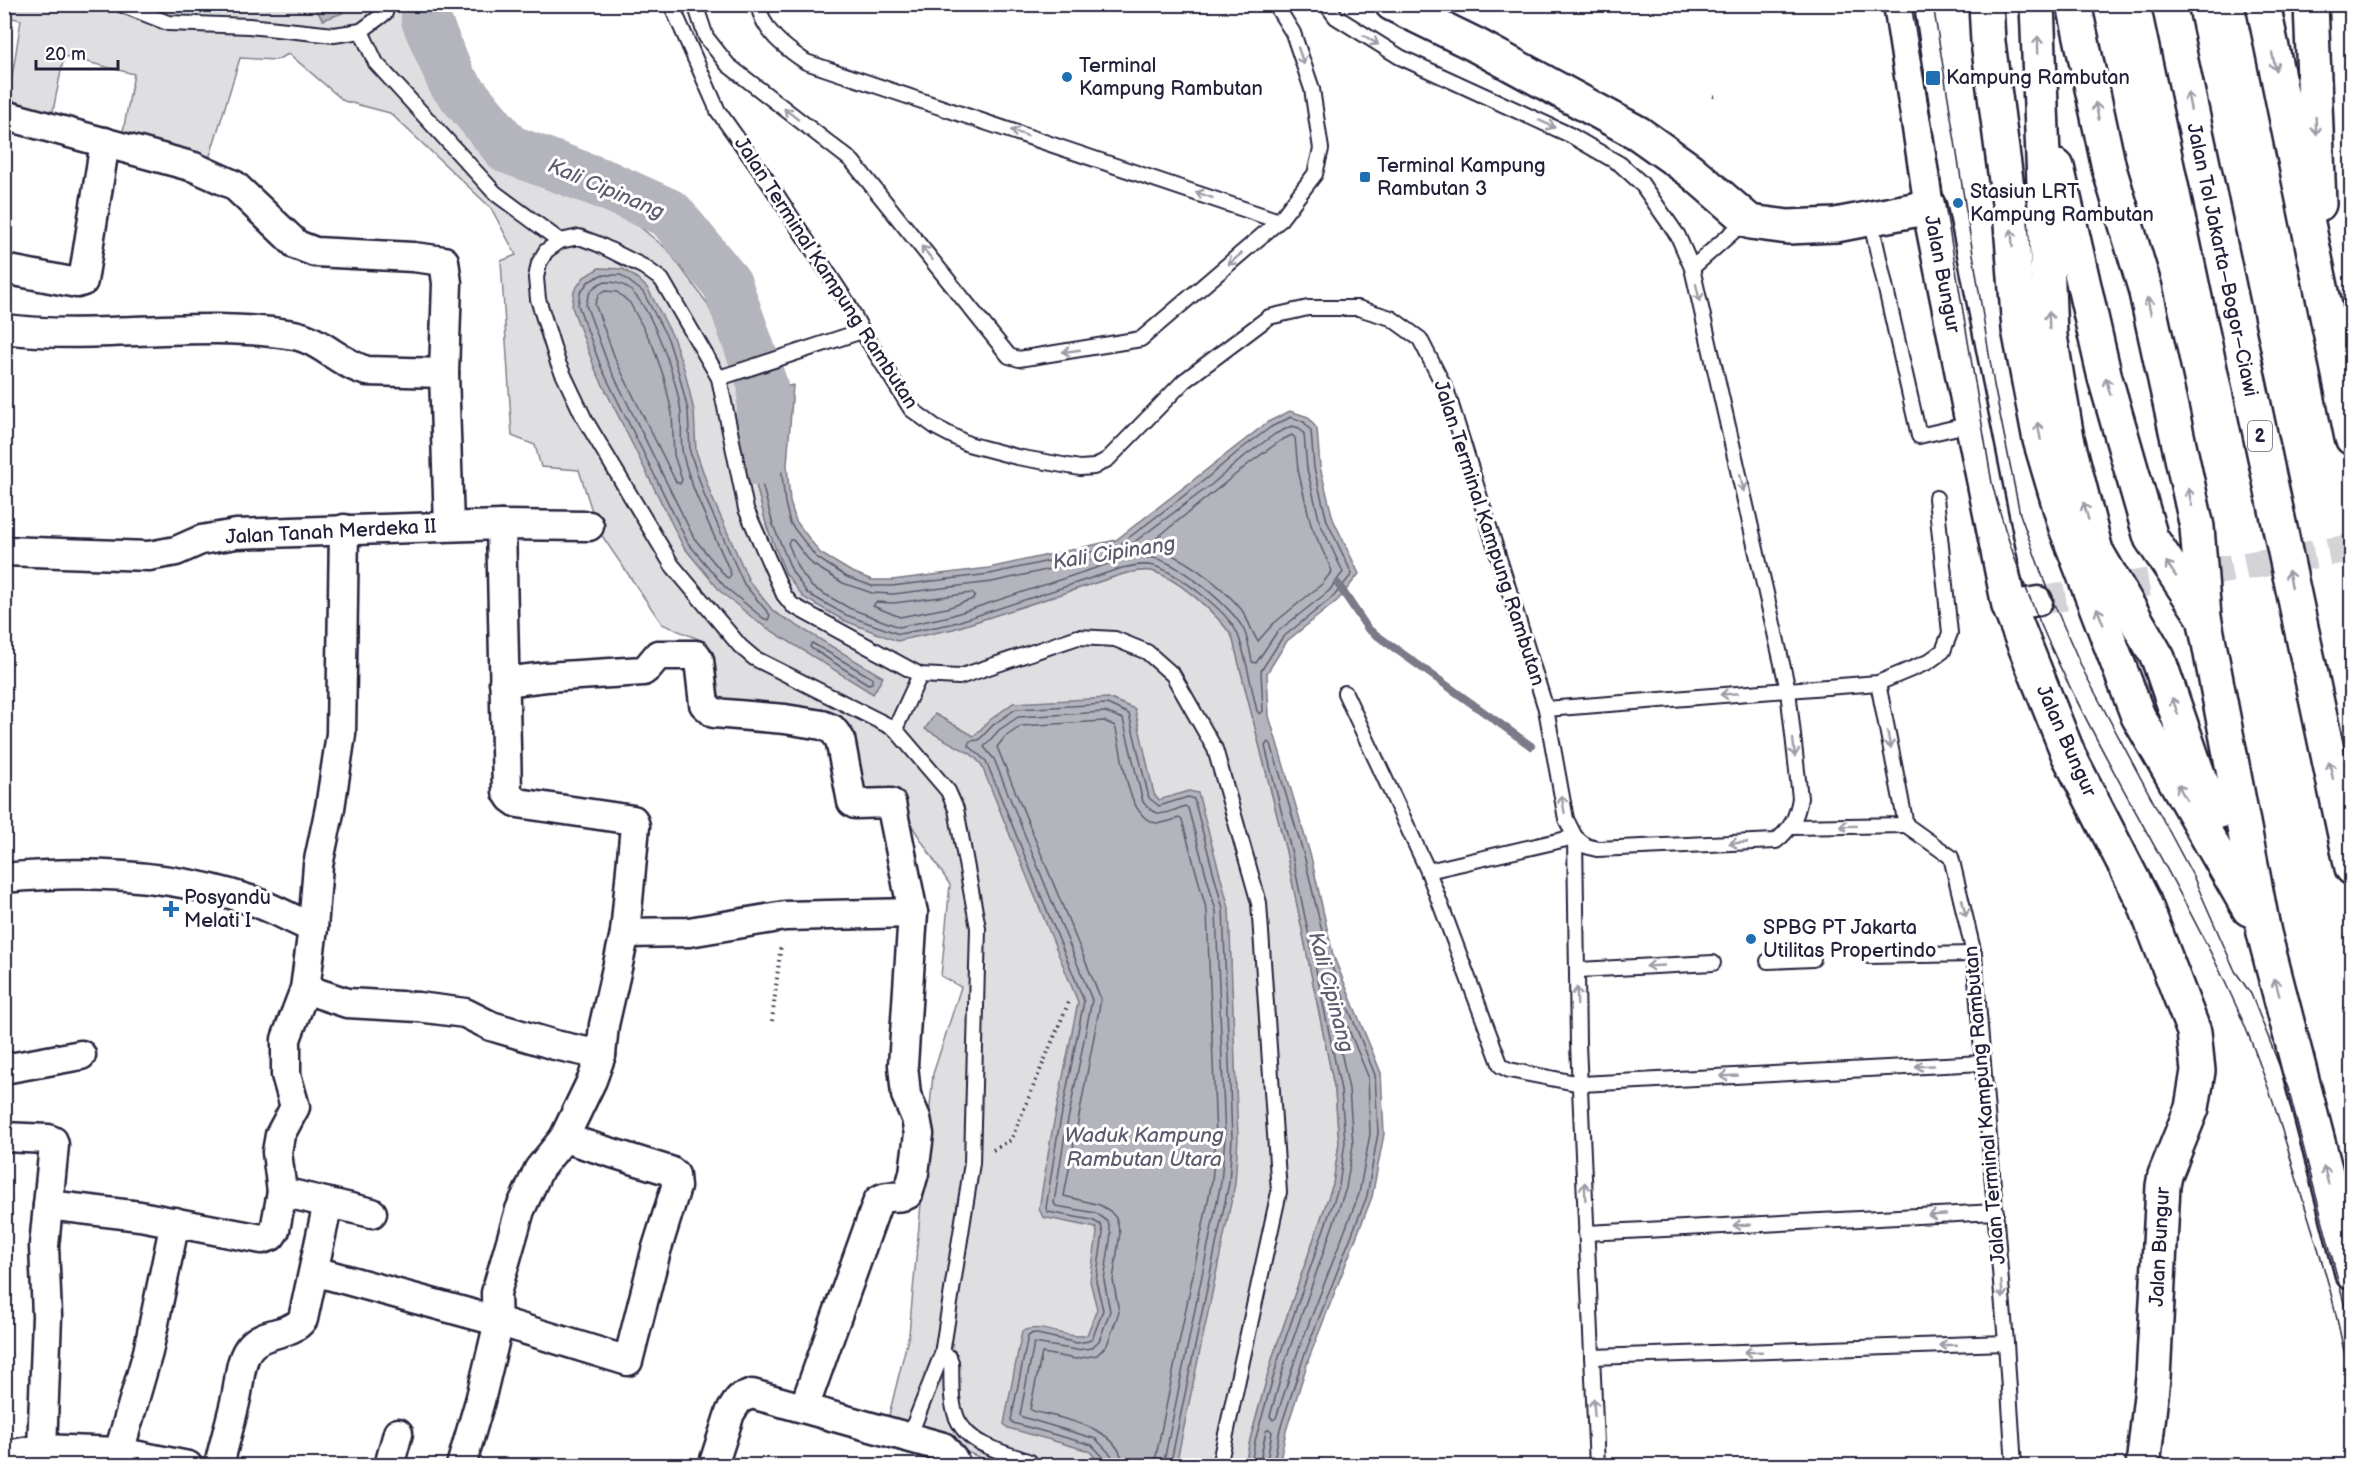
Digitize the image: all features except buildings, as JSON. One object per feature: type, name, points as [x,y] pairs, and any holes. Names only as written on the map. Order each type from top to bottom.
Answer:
[{"type":"main road","points":[[1392,4],[1570,87],[1690,170],[1750,222],[1788,227],[1836,225],[1929,207]]},
{"type":"main road","points":[[1986,4],[2010,211],[2019,330],[2040,440],[2066,528],[2138,716],[2264,933]]},
{"type":"main road","points":[[2037,4],[2050,336],[2067,438],[2096,551],[2158,658],[2200,780],[2251,873]]},
{"type":"main road","points":[[2074,4],[2109,168],[2145,288],[2197,527],[2204,617],[2264,933],[2352,1273]]},
{"type":"main road","name":"Jalan Tol Jakarta–Bogor–Ciawi","points":[[2169,4],[2352,868]]},
{"type":"main road","points":[[2263,4],[2352,438]]},
{"type":"main road","points":[[2311,4],[2323,299]]},
{"type":"main road","points":[[2039,85],[2105,378],[2151,538],[2204,617]]},
{"type":"main road","name":"Jalan Bungur","points":[[1929,207],[1971,424],[2069,756],[2144,902],[2194,1032],[2198,1071],[2192,1108],[2164,1175],[2153,1378],[2143,1466]]},
{"type":"street","name":"Jalan Bungur","points":[[1898,4],[1929,207]]},
{"type":"street","points":[[4,115],[194,167],[234,185],[297,245],[315,252],[402,256],[444,261],[447,283],[444,373],[449,526]]},
{"type":"street","points":[[4,269],[76,283],[82,280],[105,142]]},
{"type":"street","points":[[4,329],[36,333],[218,329],[295,335],[316,344],[356,368],[444,373]]},
{"type":"street","points":[[461,1466],[497,1330],[496,1293],[520,1210],[539,1168],[564,1138],[592,1080],[601,1055],[604,1025],[625,933],[634,822],[518,803],[507,792],[501,525]]},
{"type":"street","name":"Jalan Tanah Merdeka II","points":[[4,551],[148,556],[176,550],[201,540],[236,534],[449,526],[589,526]]},
{"type":"street","points":[[48,1205],[175,1222],[262,1239],[271,1236],[275,1230],[282,1192],[278,1152],[280,1135],[295,1107],[286,1075],[286,1039],[305,989],[318,865],[330,808],[341,734],[344,529]]},
{"type":"street","points":[[504,682],[643,671],[658,655],[696,655],[699,660],[704,704],[714,713],[785,719],[822,725],[832,729],[840,739],[852,802],[855,804],[891,803],[913,913],[903,1065],[906,1095],[916,1118],[919,1134],[911,1188],[903,1197],[889,1196],[878,1201],[804,1408]]},
{"type":"street","points":[[4,878],[80,873],[130,876],[179,884],[251,901],[313,928]]},
{"type":"street","points":[[625,933],[689,932],[785,916],[913,913]]},
{"type":"street","points":[[305,989],[347,1003],[418,1007],[465,1013],[502,1029],[555,1045],[601,1055]]},
{"type":"street","points":[[4,1069],[81,1055]]},
{"type":"street","points":[[4,1137],[53,1141],[44,1246],[47,1316],[42,1449]]},
{"type":"street","points":[[314,1271],[497,1321],[626,1362],[630,1359],[656,1251],[675,1187],[675,1176],[670,1171],[564,1138]]},
{"type":"street","points":[[282,1192],[372,1213]]},
{"type":"street","points":[[219,1466],[244,1358],[250,1347],[255,1342],[299,1325],[303,1319],[328,1203]]},
{"type":"street","points":[[119,1452],[148,1352],[175,1222]]},
{"type":"street","points":[[713,1466],[730,1413],[739,1399],[752,1394],[943,1447],[954,1461],[954,1466]]},
{"type":"street","points":[[389,1466],[398,1433]]},
{"type":"street","points":[[10,1466],[11,1460],[18,1453],[42,1449],[119,1452],[173,1464]]},
{"type":"lane","points":[[120,4],[168,23],[249,26],[334,35],[361,31],[385,13],[387,4]]},
{"type":"lane","name":"Jalan Terminal Kampung Rambutan","points":[[671,4],[718,111],[769,183],[840,292],[911,409],[937,428],[968,444],[1017,457],[1080,468],[1094,467],[1108,459],[1184,381],[1269,317],[1308,308],[1358,308],[1390,318],[1420,339],[1447,392],[1546,709],[1566,819],[1575,837],[1586,1233],[1598,1466]]},
{"type":"lane","points":[[695,4],[706,37],[728,65],[852,161],[1013,358],[1137,342],[1279,220],[1315,174],[1321,149],[1312,89],[1293,33],[1275,4]]},
{"type":"lane","points":[[758,4],[760,16],[777,42],[806,62],[1279,220]]},
{"type":"lane","points":[[1326,4],[1335,18],[1400,57],[1570,135],[1620,164],[1641,183],[1678,236],[1692,268],[1788,690],[1800,798],[1798,814],[1791,827],[1776,841],[1597,849],[1586,846],[1575,837],[1428,871]]},
{"type":"lane","points":[[676,19],[706,37]]},
{"type":"lane","points":[[361,31],[376,63],[495,193],[560,241]]},
{"type":"lane","points":[[1870,218],[1919,436],[1971,424]]},
{"type":"lane","points":[[1692,268],[1734,231],[1750,222]]},
{"type":"lane","points":[[909,1437],[942,1354],[972,1163],[978,928],[956,809],[948,792],[895,729],[754,658],[740,646],[672,565],[584,418],[558,363],[538,299],[536,278],[539,263],[546,251],[560,241],[579,237],[598,244],[644,267],[662,280],[719,378],[746,509],[784,595],[792,605],[917,680],[959,677],[1078,637],[1115,639],[1147,652],[1173,675],[1215,749],[1259,903],[1279,1192],[1219,1466]]},
{"type":"lane","points":[[719,378],[862,331]]},
{"type":"lane","name":"Jalan Terminal Kampung Rambutan","points":[[1546,709],[1878,683],[1928,662],[1943,651],[1950,633],[1936,498]]},
{"type":"lane","points":[[895,729],[917,680]]},
{"type":"lane","points":[[1791,827],[1906,825],[1878,683]]},
{"type":"lane","points":[[1345,693],[1428,871],[1501,1066],[1509,1070],[1581,1084],[1983,1063]]},
{"type":"lane","name":"Jalan Terminal Kampung Rambutan","points":[[1906,825],[1951,857],[1974,954],[1996,1212],[2014,1466]]},
{"type":"lane","points":[[1869,956],[1974,954]]},
{"type":"lane","points":[[1768,961],[1813,959]]},
{"type":"lane","points":[[1578,970],[1713,963]]},
{"type":"lane","points":[[1586,1233],[1996,1212]]},
{"type":"lane","points":[[1592,1357],[2006,1344]]},
{"type":"lane","points":[[942,1354],[949,1357],[951,1362],[953,1407],[961,1429],[979,1443],[1030,1462],[1034,1466]]},
{"type":"path","points":[[772,1021],[785,916]]},
{"type":"path","points":[[1011,1140],[1070,999]]},
{"type":"shaded area","points":[[4,5],[410,5],[420,56],[452,107],[498,160],[553,187],[629,218],[668,250],[707,303],[749,396],[748,433],[754,477],[767,527],[786,574],[953,629],[1123,574],[1149,570],[1163,575],[1185,589],[1207,607],[1225,627],[1232,636],[1286,851],[1335,1091],[1339,1143],[1333,1184],[1273,1356],[1245,1465],[998,1465],[888,1419],[909,1334],[933,1074],[961,987],[941,976],[950,885],[896,801],[857,800],[839,718],[717,707],[703,641],[662,624],[598,530],[579,470],[541,467],[535,445],[512,436],[501,261],[516,255],[491,208],[390,113],[344,101],[289,54],[276,60],[240,58],[209,159],[122,137],[134,74],[64,56],[52,116],[8,103],[21,20],[5,16]]},
{"type":"water","points":[[313,5],[337,5],[343,13],[323,20]]},
{"type":"water","points":[[599,268],[623,269],[637,278],[648,289],[673,337],[685,372],[694,411],[696,451],[711,495],[749,581],[774,612],[883,677],[873,694],[759,623],[721,592],[683,546],[595,369],[572,307],[574,291],[584,277]]},
{"type":"water","points":[[793,385],[787,465],[790,502],[796,521],[820,553],[850,571],[872,580],[892,580],[989,568],[1116,540],[1268,422],[1290,411],[1308,417],[1317,429],[1320,467],[1333,519],[1359,574],[1338,600],[1287,641],[1267,673],[1269,716],[1311,857],[1333,955],[1381,1073],[1384,1134],[1372,1197],[1309,1358],[1286,1431],[1279,1465],[1245,1465],[1273,1356],[1333,1184],[1339,1143],[1335,1091],[1286,851],[1232,636],[1207,607],[1185,589],[1163,575],[1149,570],[1123,574],[953,629],[897,641],[843,620],[803,597],[786,574],[767,527],[754,477],[748,433],[749,396]]},
{"type":"water","name":"Waduk Kampung Rambutan Utara","points":[[1108,698],[1135,709],[1154,794],[1159,800],[1189,791],[1198,793],[1229,908],[1238,1138],[1235,1184],[1176,1465],[1102,1465],[1089,1451],[1008,1428],[1004,1424],[1022,1331],[1038,1329],[1079,1336],[1087,1335],[1097,1309],[1090,1281],[1096,1228],[1043,1217],[1039,1209],[1078,1002],[981,764],[971,754],[925,729],[935,714],[974,736],[990,720],[1013,703]]},
{"type":"waterway","name":"Kali Cipinang","points":[[426,4],[426,20],[452,81],[508,149],[606,185],[670,214],[727,284],[763,386],[759,461]]},
{"type":"waterway","points":[[1338,584],[1368,629],[1531,746]]},
{"type":"tunnel","points":[[2038,601],[2352,548]]},
{"type":"tram line","points":[[1911,4],[1992,483],[2012,550],[2036,614],[2065,677],[2195,922],[2247,1031],[2273,1103],[2322,1262],[2352,1385]]},
{"type":"tram line","points":[[1933,4],[1994,385],[2020,514],[2046,586],[2084,672],[2193,876],[2235,971],[2251,994],[2288,1088],[2352,1334]]},
{"type":"place","name":"Terminal Kampung Rambutan","points":[[1067,77]]},
{"type":"place","name":"Kampung Rambutan","points":[[1933,78]]},
{"type":"place","name":"Terminal Kampung Rambutan 3","points":[[1365,177]]},
{"type":"place","name":"Stasiun LRT Kampung Rambutan","points":[[1958,203]]},
{"type":"place","name":"Posyandu Melati I","points":[[171,909]]},
{"type":"place","name":"SPBG PT Jakarta Utilitas Propertindo","points":[[1751,939]]}]
